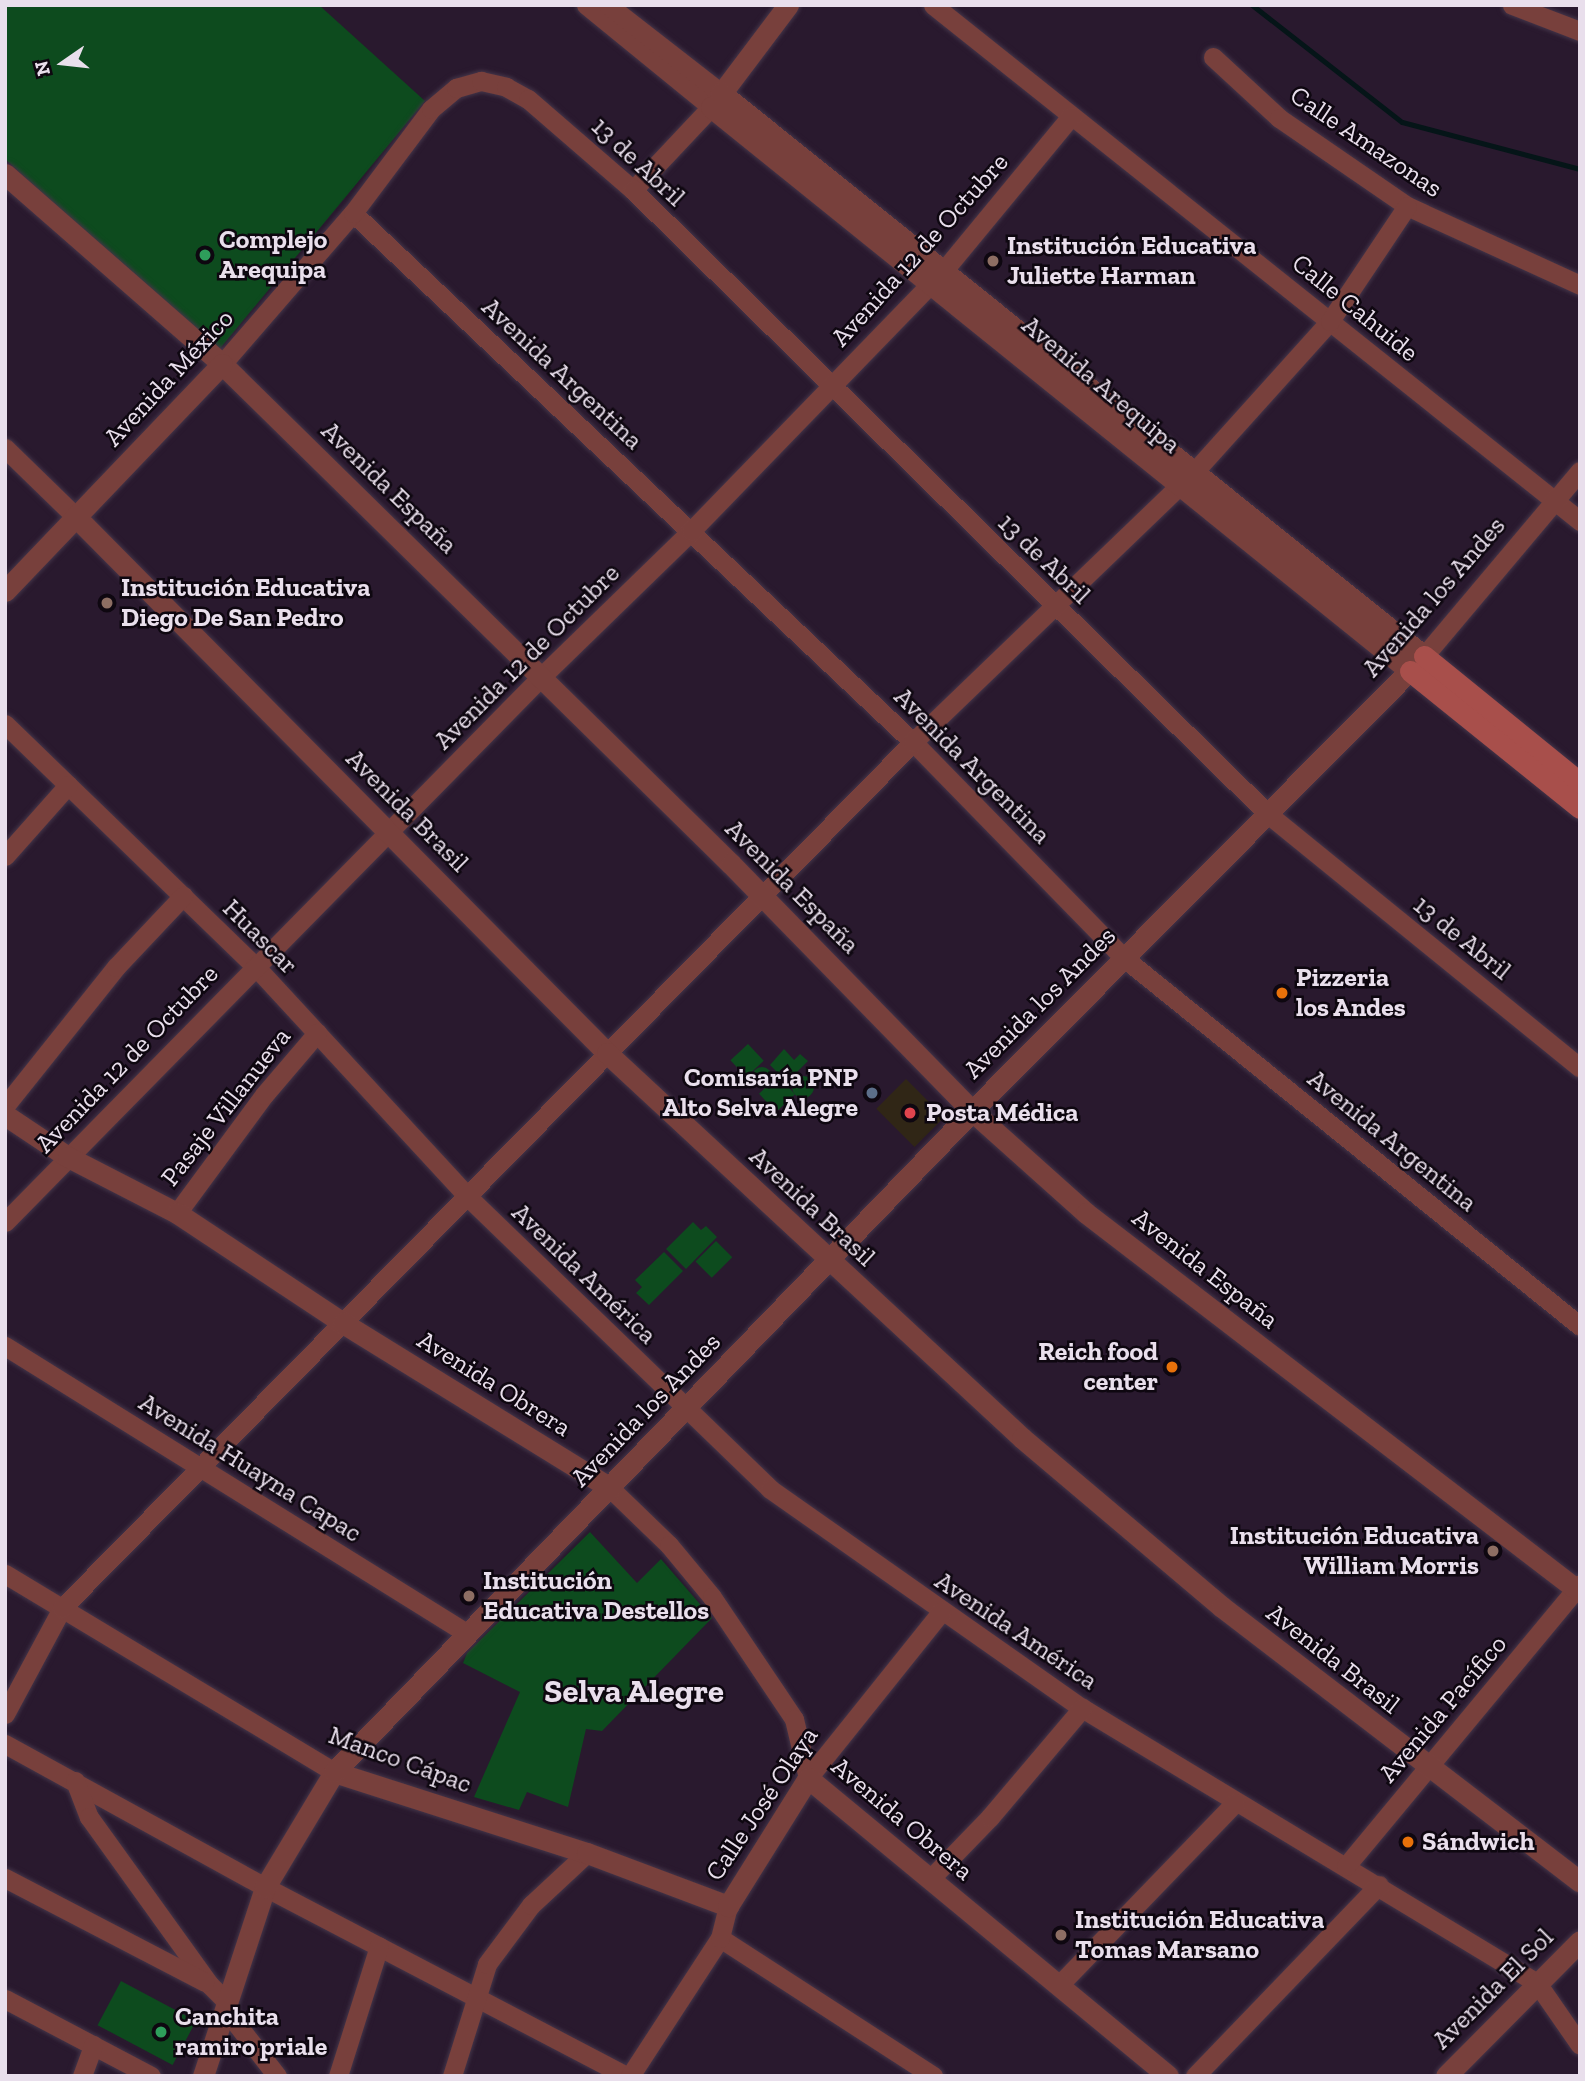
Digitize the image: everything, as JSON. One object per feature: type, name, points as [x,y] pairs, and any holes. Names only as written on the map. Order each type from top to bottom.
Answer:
[{"type":"main road","name":"Avenida Arequipa","points":[[1417,664],[1580,783]]},
{"type":"main road","name":"Avenida Arequipa","points":[[1417,664],[1580,808]]},
{"type":"street","name":"Avenida Arequipa","points":[[586,5],[716,100],[939,275],[1186,479],[1417,664]]},
{"type":"street","name":"Avenida Arequipa","points":[[608,5],[716,100]]},
{"type":"street","points":[[633,190],[716,100],[788,5]]},
{"type":"street","name":"Calle Cahuide","points":[[933,5],[1580,521]]},
{"type":"street","points":[[1512,5],[1580,31]]},
{"type":"street","name":"Calle Amazonas","points":[[1213,57],[1279,118],[1407,206],[1580,285]]},
{"type":"street","name":"13 de Abril","points":[[481,81],[528,99],[633,190],[1268,814],[1580,1068]]},
{"type":"street","name":"Avenida México","points":[[5,591],[222,364],[353,213],[430,109],[456,88],[481,81]]},
{"type":"street","name":"Avenida 12 de Octubre","points":[[5,1222],[255,966],[542,676],[691,531],[831,387],[939,275],[1072,116]]},
{"type":"street","name":"Avenida España","points":[[5,173],[222,364],[762,895],[972,1111],[1086,1213],[1578,1588]]},
{"type":"street","points":[[5,1714],[62,1608],[913,742],[1186,479],[1330,321],[1407,206]]},
{"type":"street","name":"Avenida Argentina","points":[[353,213],[913,742],[1124,958],[1580,1326]]},
{"type":"street","name":"Avenida Brasil","points":[[5,447],[607,1053],[828,1261],[1022,1438],[1222,1607],[1427,1769],[1580,1882]]},
{"type":"street","name":"Avenida los Andes","points":[[203,2076],[265,1887],[334,1772],[972,1111],[1417,664],[1580,471]]},
{"type":"street","name":"Huascar","points":[[5,724],[255,966],[467,1196]]},
{"type":"street","points":[[5,856],[68,785]]},
{"type":"street","points":[[5,1106],[116,967],[183,897]]},
{"type":"street","name":"Pasaje Villanueva","points":[[177,1213],[264,1095],[317,1033]]},
{"type":"street","name":"Avenida Obrera","points":[[5,1115],[68,1157],[177,1213],[343,1323],[610,1488],[669,1545],[719,1608],[794,1719],[808,1778],[1168,2076]]},
{"type":"street","name":"Avenida América","points":[[467,1196],[770,1489],[941,1612],[1082,1708],[1235,1803],[1379,1885],[1537,1983],[1580,2045]]},
{"type":"street","name":"Avenida Huayna Capac","points":[[5,1346],[468,1634]]},
{"type":"street","name":"Manco Cápac","points":[[5,1574],[334,1772],[586,1853],[728,1906]]},
{"type":"street","name":"Avenida Pacífico","points":[[1346,1866],[1578,1588]]},
{"type":"street","name":"Calle José Olaya","points":[[628,2076],[720,1938],[728,1906],[808,1778],[941,1612]]},
{"type":"street","points":[[930,1879],[990,1817],[1082,1708]]},
{"type":"street","points":[[5,1744],[265,1887],[628,2076]]},
{"type":"street","points":[[75,1781],[89,1817],[277,2076]]},
{"type":"street","points":[[1059,1985],[1235,1803]]},
{"type":"street","points":[[452,2076],[487,1964],[531,1905],[586,1853]]},
{"type":"street","points":[[5,1878],[209,1984]]},
{"type":"street","points":[[1195,2076],[1379,1885]]},
{"type":"street","points":[[720,1938],[933,2076]]},
{"type":"street","name":"Avenida El Sol","points":[[1446,2076],[1580,1941]]},
{"type":"street","points":[[338,2076],[379,1946]]},
{"type":"street","points":[[5,1999],[150,2076]]},
{"type":"street","points":[[82,2076],[93,2045]]},
{"type":"shaded area","name":"Posta Médica","points":[[906,1079],[944,1117],[914,1147],[876,1109]]},
{"type":"green space","name":"Complejo Arequipa","points":[[5,5],[319,5],[425,101],[218,351],[5,159]]},
{"type":"green space","points":[[748,1044],[764,1061],[746,1077],[730,1060]]},
{"type":"green space","points":[[784,1049],[794,1060],[800,1054],[808,1061],[787,1082],[770,1065]]},
{"type":"green space","points":[[758,1067],[766,1067],[772,1077],[766,1087],[758,1087],[752,1081],[752,1073]]},
{"type":"green space","points":[[778,1076],[795,1094],[776,1112],[759,1094]]},
{"type":"green space","points":[[803,1076],[811,1079],[814,1087],[811,1095],[803,1098],[795,1095],[792,1087],[795,1079]]},
{"type":"green space","points":[[693,1222],[701,1230],[706,1226],[717,1237],[686,1269],[666,1249]]},
{"type":"green space","points":[[716,1241],[732,1257],[712,1278],[695,1262]]},
{"type":"green space","points":[[664,1252],[683,1271],[649,1305],[636,1293],[642,1287],[635,1280]]},
{"type":"green space","points":[[590,1532],[637,1583],[661,1559],[712,1618],[602,1731],[586,1729],[568,1807],[527,1792],[519,1810],[474,1797],[520,1692],[463,1663],[467,1653]]},
{"type":"green space","points":[[121,1981],[196,2021],[173,2065],[98,2025]]},
{"type":"waterway","points":[[1252,5],[1402,122],[1580,169]]},
{"type":"place","name":"Complejo Arequipa","points":[[205,255]]},
{"type":"place","name":"Institución Educativa Juliette Harman","points":[[993,261]]},
{"type":"place","name":"Institución Educativa Diego De San Pedro","points":[[107,603]]},
{"type":"place","name":"Pizzeria los Andes","points":[[1282,993]]},
{"type":"place","name":"Comisaría PNP Alto Selva Alegre","points":[[872,1093]]},
{"type":"place","name":"Posta Médica","points":[[910,1113]]},
{"type":"place","name":"Reich food center","points":[[1172,1367]]},
{"type":"place","name":"Institución Educativa William Morris","points":[[1493,1551]]},
{"type":"place","name":"Institución Educativa Destellos","points":[[469,1596]]},
{"type":"place","name":"Sándwich","points":[[1408,1842]]},
{"type":"place","name":"Institución Educativa Tomas Marsano","points":[[1061,1935]]},
{"type":"place","name":"Canchita ramiro priale","points":[[161,2032]]},
{"type":"district","name":"Selva Alegre","points":[[634,1691]]}]
